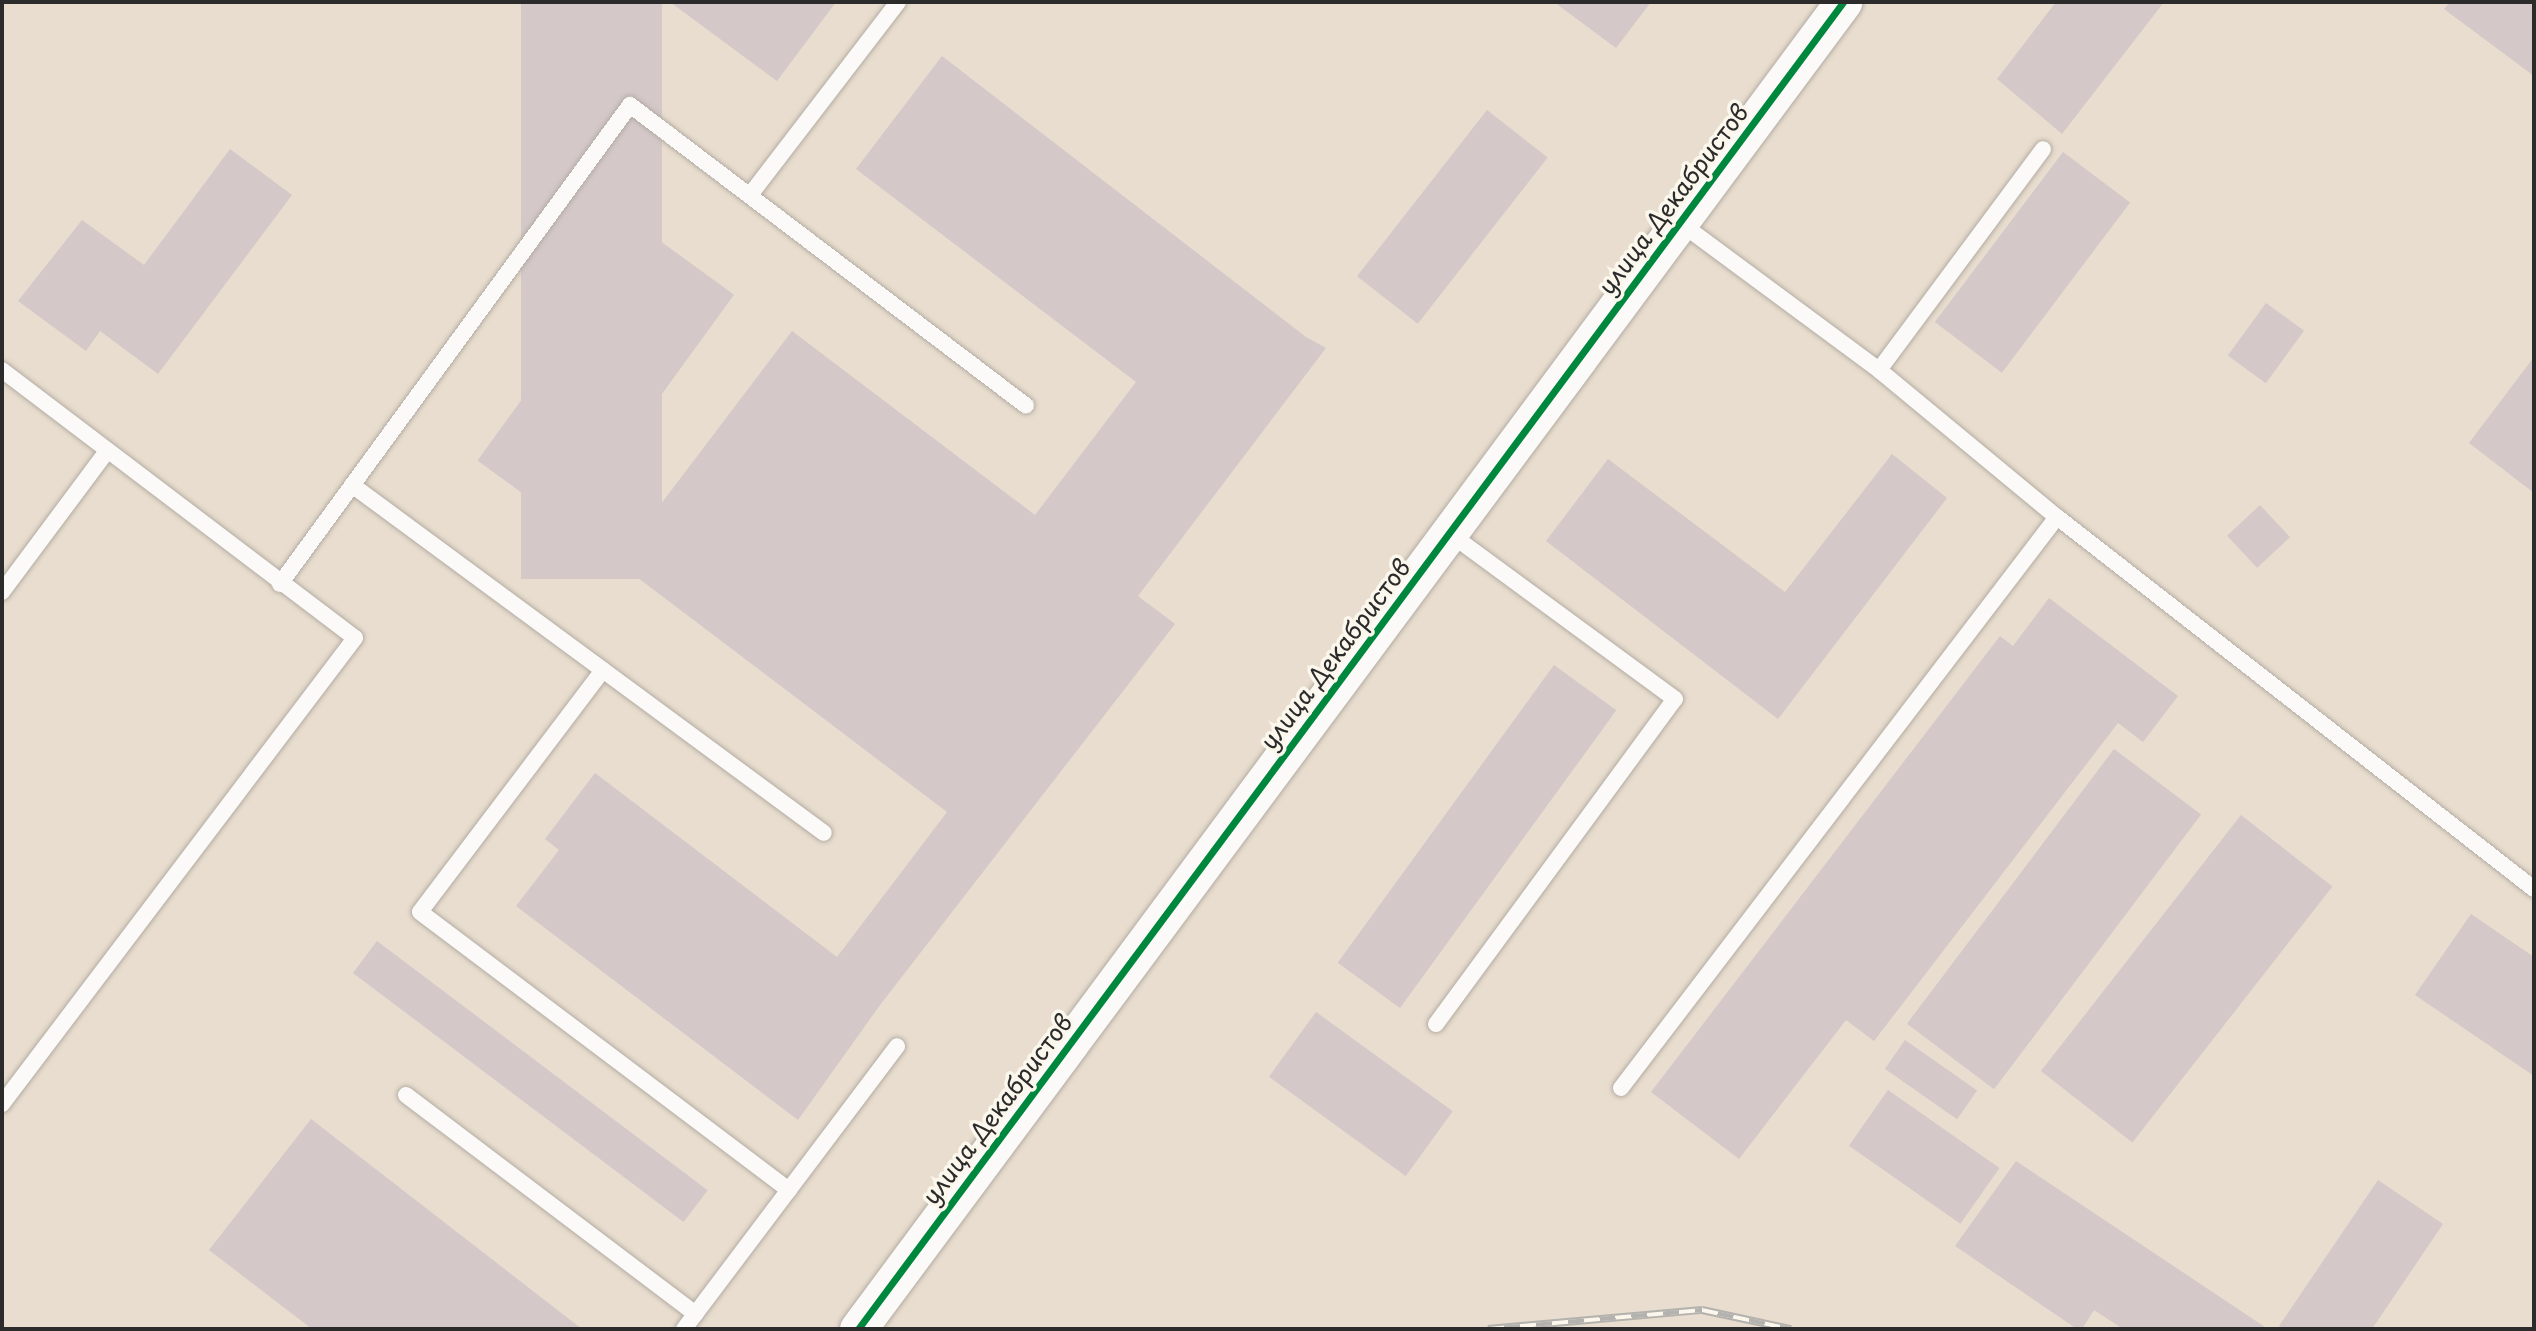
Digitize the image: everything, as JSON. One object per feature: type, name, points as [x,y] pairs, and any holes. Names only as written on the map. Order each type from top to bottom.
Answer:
[{"type":"street","name":"улица Декабристов","points":[[858,1329],[1843,2]]},
{"type":"lane","points":[[750,195],[898,2]]},
{"type":"lane","points":[[280,584],[631,105],[1026,406]]},
{"type":"lane","points":[[1879,370],[2043,149]]},
{"type":"lane","points":[[1679,222],[1879,370],[2057,517],[2534,889]]},
{"type":"lane","points":[[2,370],[280,584],[355,638],[2,1104]]},
{"type":"lane","points":[[2,592],[107,451]]},
{"type":"lane","points":[[352,485],[824,833]]},
{"type":"lane","points":[[1621,1088],[2057,517]]},
{"type":"lane","points":[[1436,1024],[1675,699],[1449,533]]},
{"type":"lane","points":[[603,670],[420,912],[789,1190]]},
{"type":"lane","points":[[684,1329],[897,1046]]},
{"type":"lane","points":[[406,1095],[696,1314]]},
{"type":"building","points":[[521,2],[662,2],[662,579],[521,579]]},
{"type":"building","points":[[670,2],[836,2],[777,81]]},
{"type":"building","points":[[1554,2],[1651,2],[1616,48]]},
{"type":"building","points":[[2056,2],[2164,2],[2062,134],[1997,79]]},
{"type":"building","points":[[2450,2],[2534,2],[2534,76],[2444,9]]},
{"type":"building","points":[[942,56],[1306,337],[1326,348],[1138,596],[1175,624],[880,1005],[798,1120],[516,906],[559,850],[545,839],[595,773],[837,957],[947,812],[617,562],[792,331],[1035,515],[1136,382],[856,169]]},
{"type":"building","points":[[1487,110],[1548,157],[1418,324],[1357,276]]},
{"type":"building","points":[[230,149],[292,195],[158,374],[100,331],[86,351],[18,301],[82,220],[144,265]]},
{"type":"building","points":[[2063,152],[2130,203],[2002,373],[1935,322]]},
{"type":"building","points":[[645,230],[734,295],[566,525],[477,461]]},
{"type":"building","points":[[2266,303],[2304,331],[2266,383],[2228,356]]},
{"type":"building","points":[[2534,357],[2534,493],[2469,443]]},
{"type":"building","points":[[1892,454],[1947,498],[1778,719],[1546,541],[1608,459],[1785,592]]},
{"type":"building","points":[[2260,505],[2290,537],[2257,568],[2227,536]]},
{"type":"building","points":[[2049,598],[2178,696],[2143,742],[2118,723],[1874,1041],[1846,1020],[1739,1159],[1651,1092],[2000,636],[2013,646]]},
{"type":"building","points":[[1554,665],[1616,710],[1400,1008],[1338,963]]},
{"type":"building","points":[[2114,749],[2201,815],[1994,1089],[1907,1024]]},
{"type":"building","points":[[2241,815],[2332,886],[2132,1143],[2041,1071]]},
{"type":"building","points":[[2471,914],[2534,957],[2534,1076],[2415,995]]},
{"type":"building","points":[[377,941],[708,1190],[684,1222],[353,973]]},
{"type":"building","points":[[1316,1012],[1453,1111],[1406,1176],[1269,1077]]},
{"type":"building","points":[[1905,1040],[1977,1090],[1957,1119],[1885,1069]]},
{"type":"building","points":[[1888,1090],[1999,1168],[1960,1224],[1849,1146]]},
{"type":"building","points":[[311,1119],[582,1329],[312,1329],[209,1250]]},
{"type":"building","points":[[2016,1161],[2268,1329],[2123,1329],[2094,1310],[2082,1329],[2077,1329],[1955,1246]]},
{"type":"building","points":[[2378,1180],[2443,1224],[2372,1329],[2285,1329],[2279,1326]]},
{"type":"railway","points":[[1488,1329],[1702,1310],[1791,1329]]},
{"type":"cycle path","points":[[858,1329],[1843,2]]}]
